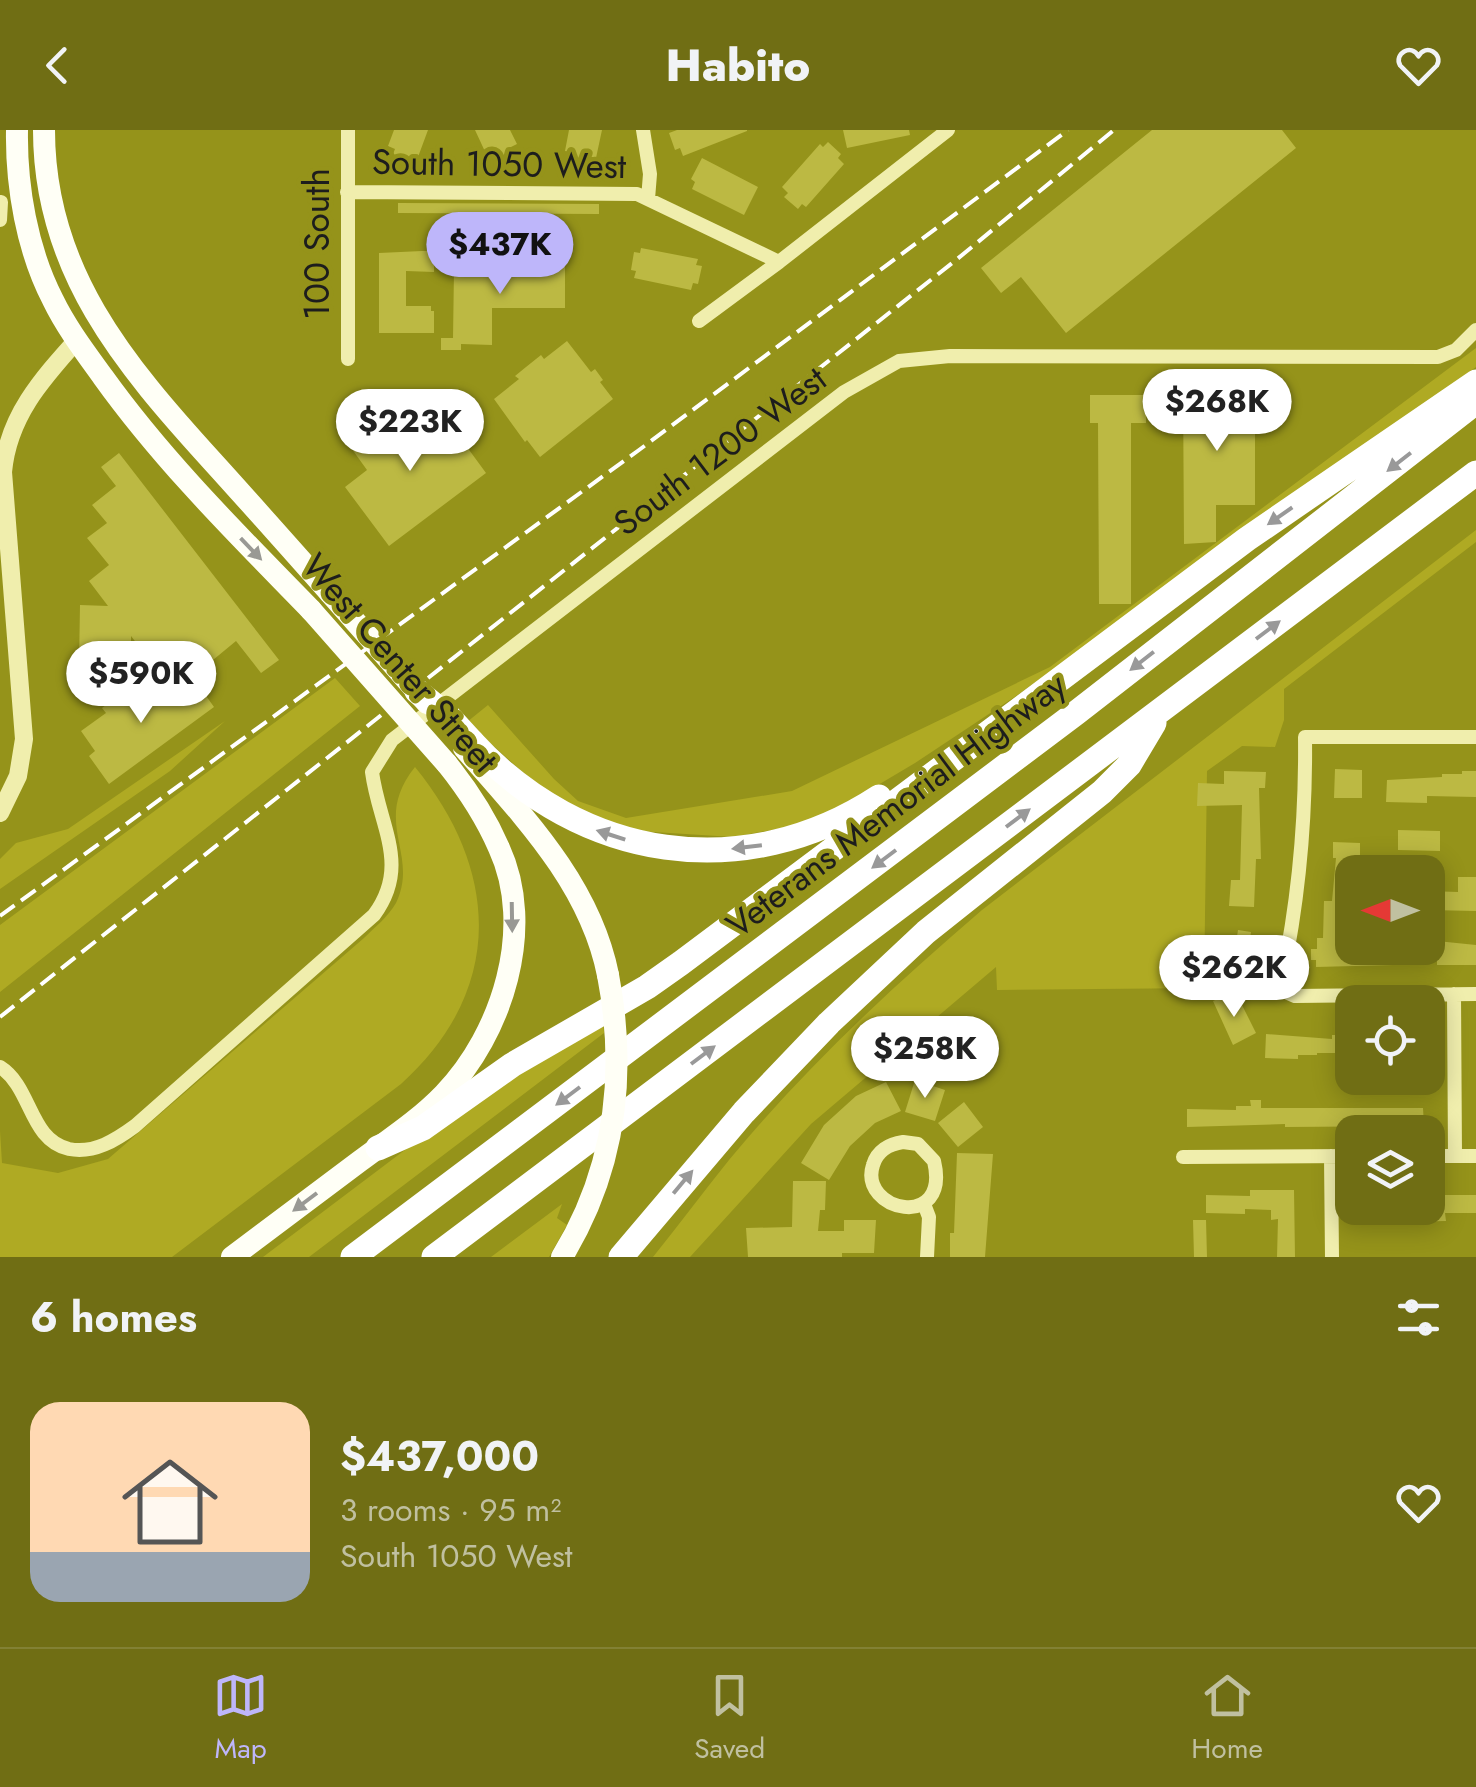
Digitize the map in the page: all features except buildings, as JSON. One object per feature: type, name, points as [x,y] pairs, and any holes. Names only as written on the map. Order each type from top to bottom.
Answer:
[{"type":"highway","points":[[378,1148],[424,1128],[512,1064],[647,987],[1246,539],[1476,382]]},
{"type":"highway","name":"Veterans Memorial Highway","points":[[353,1257],[1060,725],[1476,402]]},
{"type":"highway","points":[[434,1257],[1476,473]]},
{"type":"highway","points":[[417,691],[450,718],[461,752],[571,819],[642,844],[707,850],[767,844],[822,828],[990,730]]},
{"type":"highway","points":[[620,1257],[744,1112],[829,1022],[926,932],[1110,784],[1129,764],[1162,710]]},
{"type":"main road","name":"West Center Street","points":[[16,130],[24,212],[51,298],[76,340],[142,431],[311,610],[461,752],[558,861],[589,918],[608,975],[617,1032],[616,1100],[602,1172],[562,1257]]},
{"type":"main road","name":"West Center Street","points":[[44,130],[46,175],[58,228],[92,312],[139,378],[417,691]]},
{"type":"main road","points":[[46,175],[41,206],[50,245],[78,318],[76,340],[96,345],[123,383],[212,483],[322,584]]},
{"type":"main road","name":"West Center Street","points":[[232,1257],[430,1107],[469,1063],[496,1014],[509,972],[513,920],[508,875],[500,849],[475,803],[461,752]]},
{"type":"street","name":"100 South","points":[[348,130],[348,359]]},
{"type":"street","points":[[644,130],[650,174],[648,199]]},
{"type":"street","points":[[698,322],[948,130]]},
{"type":"street","name":"South 1050 West","points":[[347,192],[637,194],[779,262]]},
{"type":"street","points":[[0,220],[1,202]]},
{"type":"street","name":"South 1200 West","points":[[0,1066],[21,1088],[50,1141],[77,1150],[98,1148],[135,1126],[374,916],[383,903],[394,866],[372,772],[392,740],[844,392],[899,361],[950,356],[1438,356],[1456,350],[1476,330]]},
{"type":"street","points":[[0,813],[18,776],[24,739],[4,472],[6,448],[32,390],[76,340]]},
{"type":"street","points":[[1476,738],[1305,736],[1305,828],[1282,979],[1286,992],[1295,996],[1476,994]]},
{"type":"street","points":[[1454,994],[1455,1156]]},
{"type":"street","points":[[918,1144],[934,1160],[936,1186],[931,1199],[924,1204],[893,1204],[876,1192],[871,1178],[873,1163],[888,1146],[918,1144]]},
{"type":"street","points":[[1331,1156],[1332,1257]]},
{"type":"street","points":[[1184,1157],[1335,1156]]},
{"type":"street","points":[[1445,1156],[1476,1156]]},
{"type":"street","points":[[924,1204],[929,1217],[927,1257]]},
{"type":"shaded area","points":[[1476,348],[1476,367],[1016,696],[841,807],[799,825],[733,837],[638,831],[612,824],[546,793],[467,722],[488,705],[578,801],[626,818],[792,791],[1050,667]]},
{"type":"shaded area","points":[[1476,530],[1476,542],[1284,689],[1284,720],[1275,747],[1242,746],[1207,771],[1204,988],[997,990],[996,967],[811,1124],[690,1257],[653,1257],[788,1093],[850,1029],[948,939]]},
{"type":"shaded area","points":[[335,678],[360,706],[0,992],[0,925]]},
{"type":"shaded area","points":[[225,721],[170,771],[0,889],[0,859],[16,843],[68,829]]},
{"type":"shaded area","points":[[415,767],[443,807],[463,847],[475,888],[479,929],[474,970],[459,1009],[435,1048],[401,1084],[172,1257],[0,1257],[0,1131],[2,1163],[58,1173],[108,1159],[364,938],[393,908],[402,885],[397,804]]},
{"type":"shaded area","points":[[603,1022],[604,1033],[309,1257],[263,1257],[434,1128]]},
{"type":"shaded area","points":[[562,1204],[557,1218],[567,1225],[549,1257],[491,1257]]},
{"type":"railway","points":[[0,916],[639,450],[1068,130]]},
{"type":"railway","points":[[0,1017],[956,260],[1114,130]]}]
